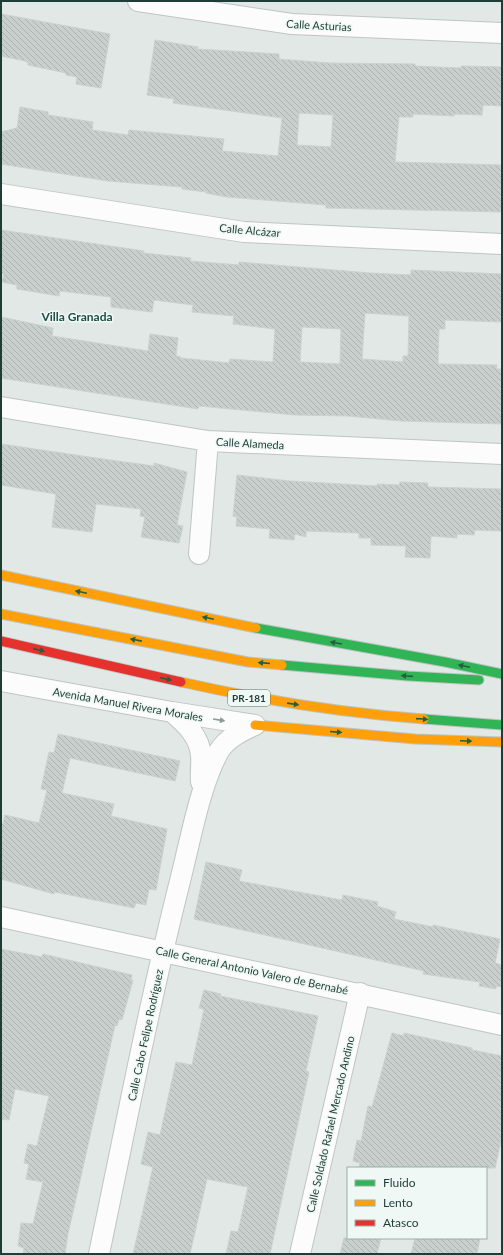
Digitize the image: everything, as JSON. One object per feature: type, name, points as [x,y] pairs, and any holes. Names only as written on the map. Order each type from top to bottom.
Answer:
[{"type":"highway","points":[[1,575],[259,629],[445,662],[502,674]]},
{"type":"highway","points":[[1,614],[248,662],[408,676],[502,681]]},
{"type":"highway","name":"PR-181","points":[[1,642],[242,696],[381,716],[502,725]]},
{"type":"highway","points":[[255,724],[415,739],[502,742]]},
{"type":"street","name":"Calle Asturias","points":[[138,1],[292,24],[502,33]]},
{"type":"street","name":"Calle Alcázar","points":[[1,194],[244,232],[502,244]]},
{"type":"street","name":"Calle Alameda","points":[[1,407],[208,441],[502,454]]},
{"type":"street","points":[[198,554],[208,441]]},
{"type":"street","name":"Avenida Manuel Rivera Morales","points":[[1,681],[172,712],[255,724]]},
{"type":"street","points":[[172,712],[186,724],[194,734],[199,745],[202,794]]},
{"type":"street","points":[[202,794],[220,750],[236,735],[255,724]]},
{"type":"street","name":"Calle Cabo Felipe Rodríguez","points":[[99,1254],[162,950],[202,794]]},
{"type":"street","name":"Calle General Antonio Valero de Bernabé","points":[[1,917],[162,950],[502,1025]]},
{"type":"street","name":"Calle Soldado Rafael Mercado Andino","points":[[300,1254],[360,993]]},
{"type":"building","points":[[1,14],[110,34],[101,88],[76,84],[77,77],[66,75],[66,73],[28,65],[25,61],[1,56]]},
{"type":"building","points":[[155,40],[198,47],[197,49],[279,54],[279,59],[329,63],[415,64],[415,66],[461,68],[461,66],[502,67],[502,106],[483,105],[482,115],[454,114],[454,116],[413,114],[413,117],[399,117],[395,162],[502,165],[502,212],[326,208],[326,205],[227,197],[206,192],[182,189],[182,187],[108,181],[1,164],[1,132],[17,128],[20,107],[48,112],[48,115],[93,122],[92,130],[128,135],[129,130],[224,139],[222,151],[278,156],[282,118],[173,103],[174,99],[147,95]],"holes":[[[299,113],[333,115],[331,147],[297,145]]]},
{"type":"building","points":[[1,230],[144,251],[143,253],[191,258],[190,261],[239,265],[239,262],[411,275],[411,270],[502,274],[502,322],[445,320],[445,329],[439,329],[438,364],[497,365],[496,369],[502,369],[502,424],[401,421],[348,416],[295,415],[199,406],[198,409],[1,378],[1,317],[53,328],[52,336],[148,351],[150,334],[178,338],[176,356],[181,358],[229,363],[230,359],[273,362],[275,329],[233,324],[234,316],[192,312],[193,305],[154,300],[152,312],[111,307],[111,297],[60,291],[59,296],[17,289],[17,285],[2,282],[4,274],[1,273]],"holes":[[[365,313],[409,316],[408,356],[403,356],[403,362],[362,359]],[[302,327],[341,329],[340,364],[300,362]]]},
{"type":"building","points":[[1,444],[154,466],[154,463],[187,472],[177,525],[183,526],[179,543],[141,537],[145,517],[140,516],[141,509],[96,504],[92,532],[52,527],[56,494],[1,485]]},
{"type":"building","points":[[237,475],[290,481],[377,486],[377,484],[399,485],[400,482],[428,483],[428,487],[502,489],[502,531],[475,530],[474,535],[457,534],[457,538],[431,536],[430,558],[405,557],[406,546],[371,545],[371,538],[359,538],[359,533],[306,531],[306,537],[295,534],[294,540],[269,538],[270,529],[236,526],[237,517],[233,516]]},
{"type":"building","points":[[58,734],[180,761],[175,781],[70,758],[62,793],[114,804],[111,816],[167,829],[156,890],[149,889],[146,905],[136,903],[134,908],[55,892],[54,894],[1,879],[1,823],[3,824],[5,815],[39,823],[47,790],[41,789],[49,752],[54,753]]},
{"type":"building","points":[[206,862],[242,870],[239,881],[342,900],[343,895],[378,902],[377,906],[396,912],[394,919],[433,927],[433,925],[500,939],[495,963],[502,965],[502,987],[496,986],[496,989],[479,986],[480,982],[423,974],[424,971],[194,919]]},
{"type":"building","points":[[1,949],[42,957],[43,954],[132,975],[131,980],[133,980],[122,1020],[119,1019],[117,1026],[115,1025],[68,1234],[65,1254],[23,1254],[24,1248],[18,1246],[21,1223],[33,1224],[43,1182],[26,1179],[29,1164],[24,1163],[28,1144],[37,1146],[49,1096],[15,1089],[9,1120],[1,1119]]},
{"type":"building","points":[[204,990],[221,994],[220,996],[318,1016],[306,1071],[309,1072],[270,1254],[226,1254],[231,1231],[238,1232],[248,1187],[207,1179],[190,1254],[133,1254],[153,1167],[141,1164],[148,1132],[160,1135],[176,1062],[192,1065],[204,1009],[199,1008]]},
{"type":"building","points":[[392,1033],[404,1036],[404,1033],[502,1056],[502,1137],[495,1168],[359,1167],[360,1163],[353,1161],[357,1140],[361,1141],[368,1106],[372,1107]]},
{"type":"building","points":[[344,1238],[381,1239],[377,1254],[340,1254]]},
{"type":"building","points":[[415,1239],[480,1239],[477,1254],[411,1254]]},
{"type":"traffic: fast","points":[[256,628],[445,662],[502,674]]},
{"type":"traffic: fast","points":[[282,665],[408,676],[479,680]]},
{"type":"traffic: fast","points":[[424,719],[502,725]]},
{"type":"traffic: slow","points":[[1,575],[256,628]]},
{"type":"traffic: slow","points":[[1,614],[248,662],[282,665]]},
{"type":"traffic: slow","points":[[181,682],[241,695],[302,705],[424,719]]},
{"type":"traffic: slow","points":[[255,725],[415,739],[502,742]]},
{"type":"traffic: jam","points":[[1,641],[181,682]]},
{"type":"district","name":"Villa Granada","points":[[77,316]]}]
